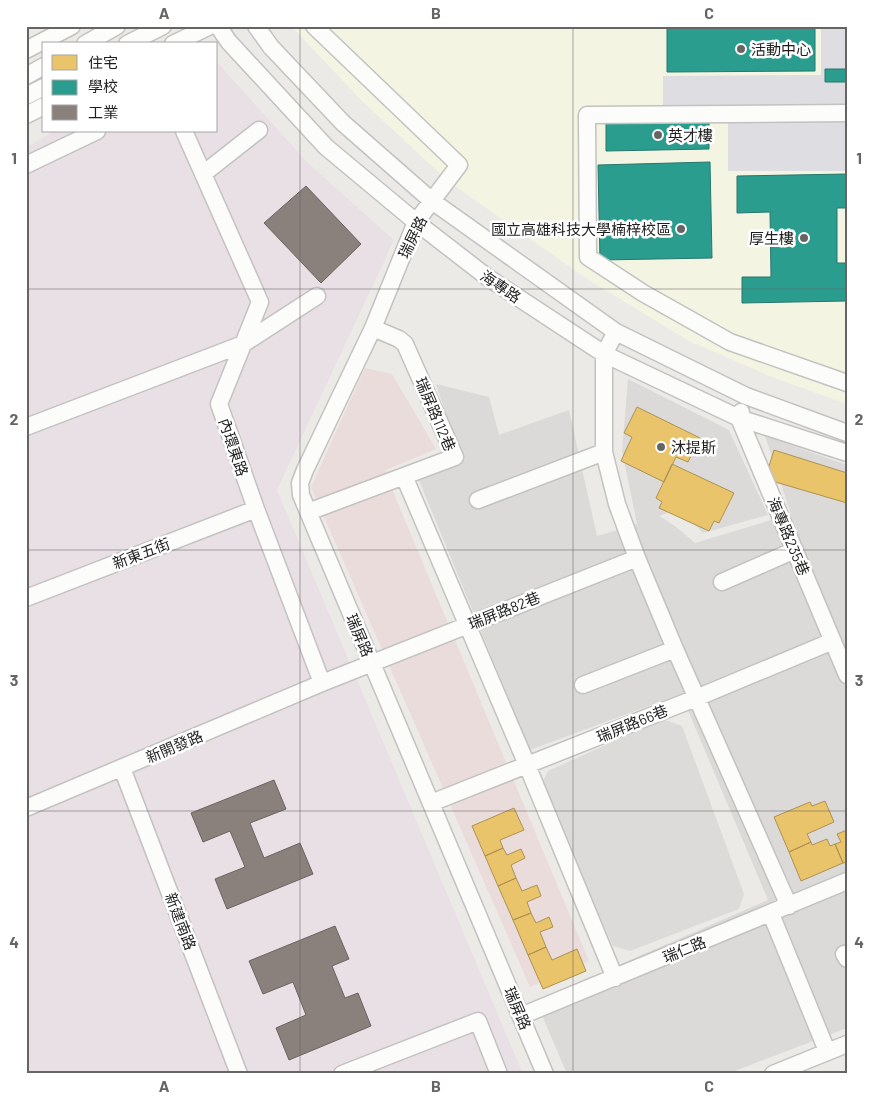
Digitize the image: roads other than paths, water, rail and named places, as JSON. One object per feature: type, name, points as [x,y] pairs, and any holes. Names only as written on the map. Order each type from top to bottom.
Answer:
[{"type":"street","points":[[26,50],[72,26]]},
{"type":"street","points":[[89,42],[117,26]]},
{"type":"street","points":[[131,42],[163,26]]},
{"type":"street","points":[[177,42],[210,26]]},
{"type":"street","name":"海專路","points":[[218,26],[229,42],[326,147],[487,278],[604,354],[739,418],[847,453]]},
{"type":"street","name":"海專路","points":[[256,26],[271,47],[343,123],[432,201],[616,332],[746,396],[847,433]]},
{"type":"street","name":"瑞屏路","points":[[314,26],[459,164],[416,222],[373,328],[300,483],[301,495],[545,1074]]},
{"type":"street","points":[[26,76],[42,67]]},
{"type":"street","points":[[26,96],[42,88]]},
{"type":"street","points":[[26,115],[42,107]]},
{"type":"street","points":[[847,113],[587,115],[588,257],[644,293],[730,342],[847,383]]},
{"type":"street","points":[[203,174],[259,130]]},
{"type":"street","points":[[26,165],[95,132]]},
{"type":"street","name":"內環東路","points":[[184,132],[260,302],[219,404],[256,509],[322,683]]},
{"type":"street","points":[[26,428],[243,344],[317,296]]},
{"type":"street","name":"瑞屏路112巷","points":[[308,512],[455,457],[405,344],[399,339],[373,328]]},
{"type":"street","points":[[616,332],[604,354],[604,452],[617,504],[637,558],[696,698],[789,906]]},
{"type":"street","points":[[739,418],[746,396]]},
{"type":"street","name":"海專路235巷","points":[[739,418],[847,676]]},
{"type":"street","points":[[478,500],[604,452]]},
{"type":"street","points":[[404,476],[615,978]]},
{"type":"street","name":"新東五街","points":[[26,598],[256,509]]},
{"type":"street","points":[[722,582],[795,550]]},
{"type":"street","name":"瑞屏路82巷","points":[[322,683],[637,558]]},
{"type":"street","name":"瑞屏路66巷","points":[[431,803],[696,698],[833,641]]},
{"type":"street","points":[[583,685],[675,648]]},
{"type":"street","name":"新開發路","points":[[26,808],[322,683]]},
{"type":"street","name":"新建南路","points":[[122,768],[239,1074]]},
{"type":"street","name":"瑞仁路","points":[[521,1016],[847,881]]},
{"type":"street","points":[[771,914],[828,1051]]},
{"type":"street","points":[[342,1074],[478,1021],[500,1074]]},
{"type":"street","points":[[776,1073],[847,1044]]},
{"type":"place","name":"活動中心","points":[[741,49]]},
{"type":"place","name":"英才樓","points":[[658,135]]},
{"type":"place","name":"國立高雄科技大學楠梓校區","points":[[681,229]]},
{"type":"place","name":"厚生樓","points":[[804,238]]},
{"type":"place","name":"沐提斯","points":[[661,447]]}]
